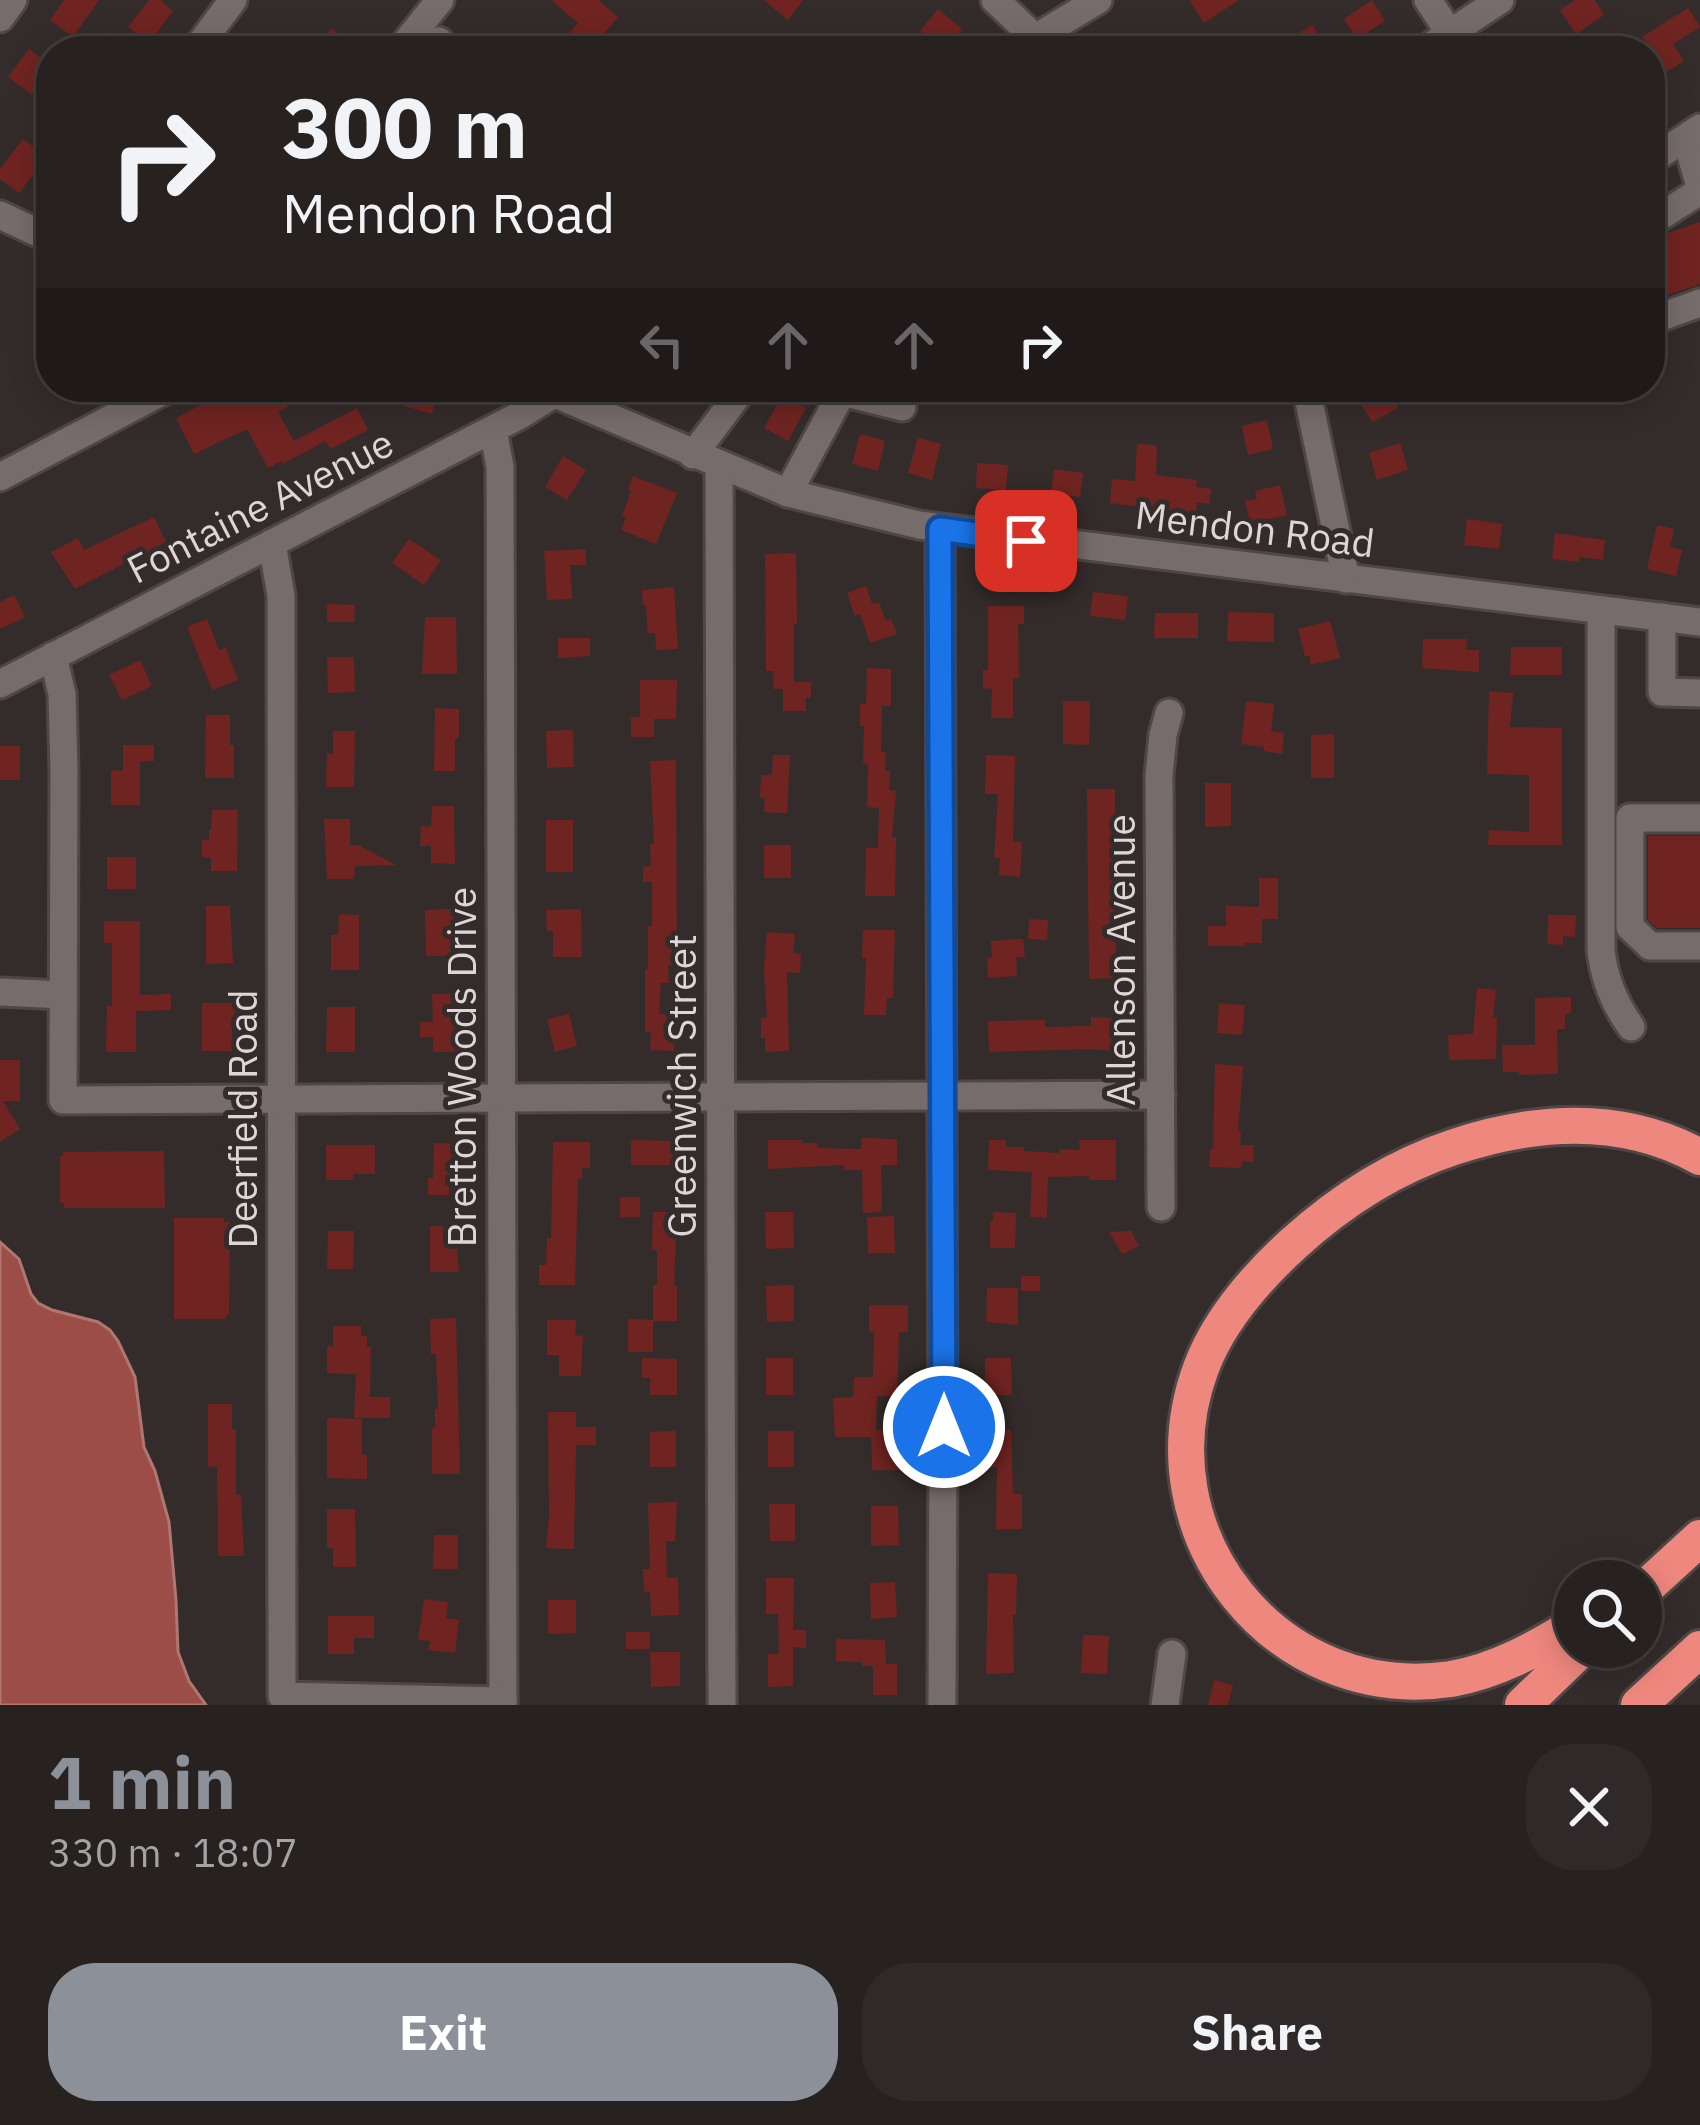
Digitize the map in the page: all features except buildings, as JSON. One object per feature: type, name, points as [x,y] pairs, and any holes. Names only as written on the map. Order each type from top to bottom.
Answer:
[{"type":"highway","points":[[1554,1638],[1499,1666],[1435,1681],[1359,1675],[1289,1644],[1243,1605],[1203,1540],[1186,1469],[1193,1394],[1216,1337],[1268,1269],[1329,1213],[1411,1164],[1479,1140],[1576,1124],[1644,1133],[1700,1157]]},
{"type":"highway","points":[[1662,1572],[1700,1538]]},
{"type":"highway","points":[[1639,1705],[1700,1649]]},
{"type":"highway","points":[[1523,1705],[1561,1668]]},
{"type":"street","points":[[0,18],[13,0]]},
{"type":"street","points":[[206,36],[233,0]]},
{"type":"street","points":[[411,36],[440,0]]},
{"type":"street","points":[[995,0],[1023,36]]},
{"type":"street","points":[[1047,36],[1098,0]]},
{"type":"street","points":[[1428,0],[1452,36]]},
{"type":"street","points":[[1462,36],[1500,0]]},
{"type":"street","points":[[1665,151],[1693,133],[1700,189],[1665,214]]},
{"type":"street","points":[[4,226],[36,234]]},
{"type":"street","points":[[1665,316],[1700,303]]},
{"type":"street","points":[[0,477],[142,402]]},
{"type":"street","name":"Fontaine Avenue","points":[[0,684],[494,429],[530,402]]},
{"type":"street","name":"Mendon Road","points":[[573,402],[788,493],[940,529],[1700,622]]},
{"type":"street","points":[[706,460],[736,402]]},
{"type":"street","points":[[788,493],[836,402]]},
{"type":"street","points":[[888,402],[902,406]]},
{"type":"street","points":[[1312,402],[1346,579]]},
{"type":"street","name":"Bretton Woods Drive","points":[[494,429],[500,467],[503,1703]]},
{"type":"street","name":"Greenwich Street","points":[[706,460],[722,1097],[722,1705]]},
{"type":"street","points":[[940,529],[942,1705]]},
{"type":"street","name":"Deerfield Road","points":[[272,543],[281,596],[282,1696],[394,1702]]},
{"type":"street","points":[[1601,610],[1601,950],[1608,985],[1631,1027]]},
{"type":"street","points":[[1662,617],[1662,692],[1700,693]]},
{"type":"street","points":[[53,656],[62,703],[63,1100],[1161,1095]]},
{"type":"street","name":"Allenson Avenue","points":[[1161,1207],[1159,776],[1169,713]]},
{"type":"street","points":[[1700,818],[1630,818],[1630,927],[1650,946],[1700,946]]},
{"type":"street","points":[[0,992],[63,995]]},
{"type":"street","points":[[1165,1705],[1172,1654]]},
{"type":"street","points":[[394,1702],[503,1703]]},
{"type":"shaded area","points":[[0,1242],[19,1259],[38,1303],[110,1330],[135,1377],[144,1447],[169,1522],[178,1652],[189,1681],[206,1705],[0,1705]]},
{"type":"route","points":[[944,1427],[940,529],[1026,541]]}]
